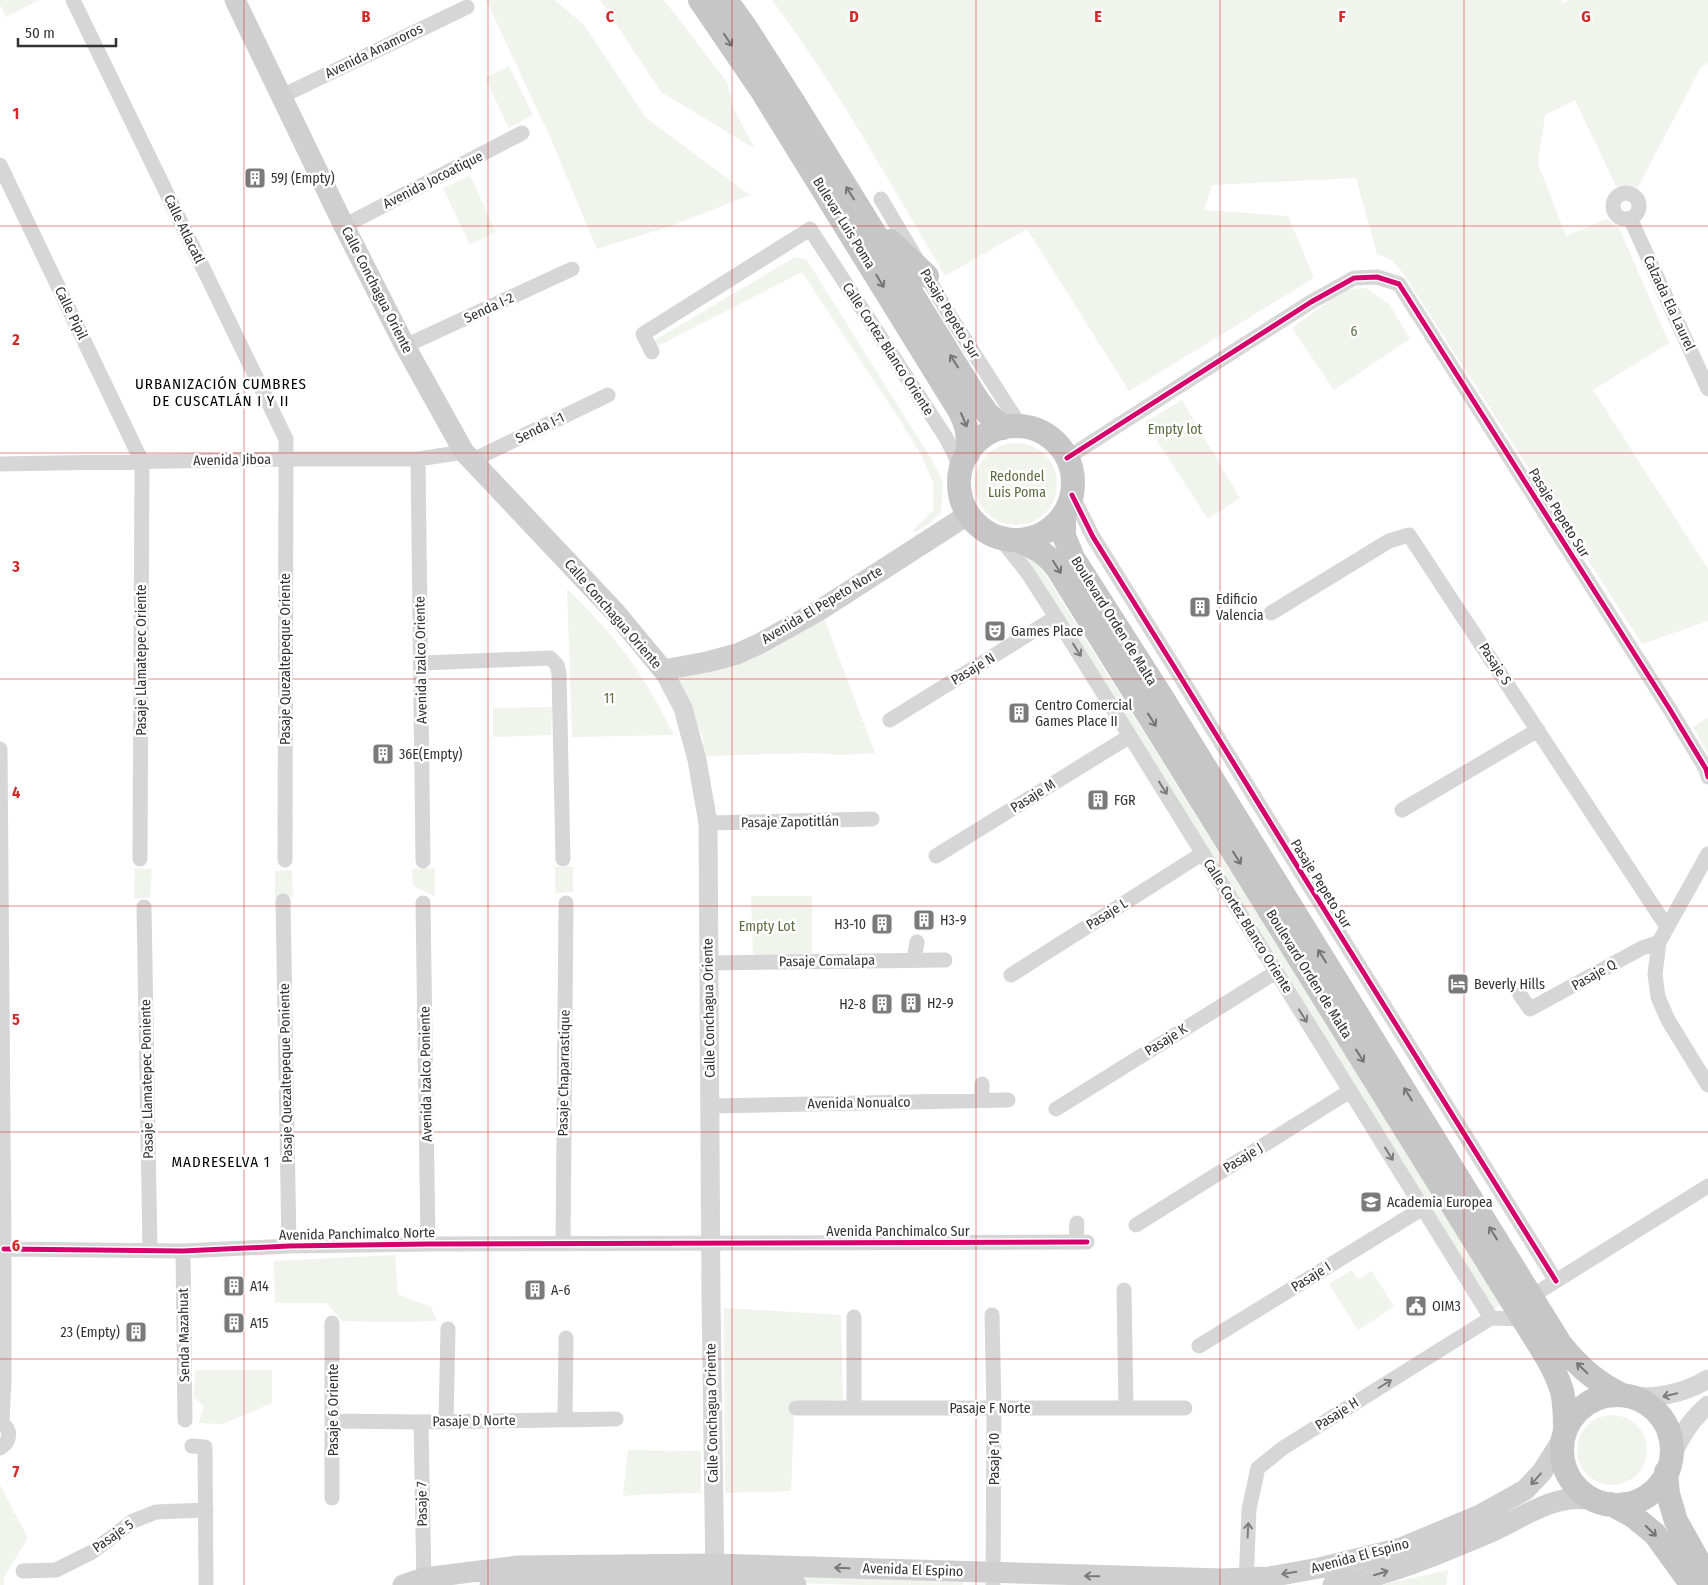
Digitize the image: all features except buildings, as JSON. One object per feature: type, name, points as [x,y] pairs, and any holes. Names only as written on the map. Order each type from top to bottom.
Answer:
[{"type":"highway","name":"Bulevar Luis Poma","points":[[700,0],[762,91],[959,410],[966,424],[968,434],[964,462]]},
{"type":"highway","name":"Bulevar Luis Poma","points":[[726,0],[794,103],[987,413],[1012,427]]},
{"type":"highway","points":[[867,220],[927,276]]},
{"type":"highway","points":[[1012,427],[1035,430],[1048,436],[1059,446],[1067,458],[1073,480],[1068,505],[1054,526],[1033,538],[1009,539],[979,526],[968,514],[961,498],[960,480],[964,462],[973,447],[986,435],[1012,427]]},
{"type":"highway","name":"Boulevard Orden de Malta","points":[[1068,505],[1064,536],[1073,558],[1163,699],[1561,1345],[1590,1376],[1625,1396]]},
{"type":"highway","name":"Boulevard Orden de Malta","points":[[1009,539],[1042,551],[1054,564],[1523,1319],[1555,1371],[1565,1407],[1564,1435]]},
{"type":"highway","points":[[1692,1585],[1655,1534],[1633,1516],[1578,1489],[1568,1474],[1562,1457],[1564,1435],[1574,1415],[1590,1402],[1608,1395],[1625,1396],[1647,1404],[1661,1418],[1670,1436],[1671,1446],[1668,1466],[1668,1494],[1676,1521],[1708,1578]]},
{"type":"highway","points":[[1602,1502],[1628,1503],[1645,1496],[1660,1484],[1668,1466]]},
{"type":"main road","name":"Calle Conchagua Oriente","points":[[235,0],[344,226],[405,346],[469,456],[615,612],[663,670]]},
{"type":"main road","name":"Avenida El Pepeto Norte","points":[[663,670],[737,654],[761,642],[822,608],[968,514]]},
{"type":"main road","name":"Avenida El Espino","points":[[490,1585],[565,1584],[715,1577],[1246,1582],[1319,1568],[1401,1548],[1480,1514],[1526,1490],[1542,1472],[1564,1435]]},
{"type":"main road","name":"Avenida El Espino","points":[[1333,1585],[1382,1573],[1420,1560],[1546,1506],[1570,1499],[1602,1502]]},
{"type":"main road","name":"Avenida El Espino","points":[[403,1585],[518,1566],[715,1577],[796,1585]]},
{"type":"street","name":"Calle Atlacatl","points":[[73,0],[286,439],[285,459]]},
{"type":"street","name":"Avenida Anamoros","points":[[282,96],[467,7]]},
{"type":"street","name":"Avenida Jocoatique","points":[[344,226],[522,134]]},
{"type":"street","name":"Calle Pipil","points":[[0,165],[142,462]]},
{"type":"street","name":"Pasaje Pepeto Sur","points":[[881,199],[950,316],[1012,427]]},
{"type":"street","name":"Calzada Ela Laurel","points":[[1630,218],[1708,389]]},
{"type":"street","name":"Calle Cortez Blanco Oriente","points":[[652,352],[643,334],[810,230],[945,436],[954,453],[964,462]]},
{"type":"street","name":"Senda I-2","points":[[405,346],[572,270]]},
{"type":"street","name":"Pasaje Pepeto Sur","points":[[1067,458],[1312,302],[1354,278],[1377,276],[1399,284],[1669,708],[1706,769],[1708,777]]},
{"type":"street","name":"Senda I-1","points":[[469,456],[608,396]]},
{"type":"street","name":"Avenida Jiboa","points":[[0,464],[285,459],[418,459],[469,456]]},
{"type":"street","name":"Pasaje Quezaltepeque Oriente","points":[[285,459],[285,860]]},
{"type":"street","name":"Avenida Izalco Oriente","points":[[418,459],[423,861]]},
{"type":"street","name":"Pasaje Llamatepec Oriente","points":[[140,859],[142,462]]},
{"type":"street","name":"Pasaje Pepeto Sur","points":[[1068,505],[1093,537],[1556,1281]]},
{"type":"street","name":"Pasaje S","points":[[1271,613],[1389,541],[1409,535],[1667,927]]},
{"type":"street","name":"Calle Cortez Blanco Oriente","points":[[1009,539],[1027,572],[1491,1318]]},
{"type":"street","name":"Pasaje N","points":[[890,720],[1056,617]]},
{"type":"street","points":[[422,663],[550,658],[557,665],[560,673],[563,858]]},
{"type":"street","name":"Calle Conchagua Oriente","points":[[663,670],[683,708],[697,760],[708,823],[710,1243],[715,1577]]},
{"type":"street","points":[[1402,810],[1538,730]]},
{"type":"street","name":"Pasaje M","points":[[936,856],[1130,736]]},
{"type":"street","points":[[0,749],[4,1249],[4,1380],[1,1422],[8,1429],[9,1438],[4,1446],[0,1448]]},
{"type":"street","name":"Pasaje Zapotitlán","points":[[708,823],[872,820]]},
{"type":"street","name":"Pasaje L","points":[[1011,975],[1203,853]]},
{"type":"street","points":[[1708,854],[1659,942],[1654,974],[1658,996],[1668,1020],[1708,1085]]},
{"type":"street","name":"Pasaje Quezaltepeque Poniente","points":[[283,901],[289,1246]]},
{"type":"street","name":"Pasaje Chaparrastique","points":[[563,1244],[566,902]]},
{"type":"street","name":"Avenida Izalco Poniente","points":[[423,903],[428,1244]]},
{"type":"street","name":"Pasaje Llamatepec Poniente","points":[[144,907],[150,1251]]},
{"type":"street","points":[[914,960],[918,942]]},
{"type":"street","name":"Pasaje Q","points":[[1520,995],[1533,1014],[1642,948],[1659,942]]},
{"type":"street","name":"Pasaje Comalapa","points":[[709,963],[945,960]]},
{"type":"street","name":"Pasaje K","points":[[1056,1109],[1276,972]]},
{"type":"street","points":[[982,1084],[982,1100]]},
{"type":"street","name":"Pasaje J","points":[[1136,1225],[1350,1090]]},
{"type":"street","name":"Avenida Nonualco","points":[[710,1106],[1008,1100]]},
{"type":"street","points":[[1532,1296],[1708,1186]]},
{"type":"street","name":"Pasaje I","points":[[1199,1346],[1423,1208]]},
{"type":"street","name":"Avenida Panchimalco Sur","points":[[710,1243],[1081,1242],[1077,1223]]},
{"type":"street","name":"Avenida Panchimalco Norte","points":[[4,1249],[183,1251],[289,1246],[710,1243]]},
{"type":"street","name":"Senda Mazahuat","points":[[183,1251],[184,1420]]},
{"type":"street","points":[[1124,1290],[1126,1408]]},
{"type":"street","points":[[854,1317],[854,1408]]},
{"type":"street","points":[[1491,1318],[1523,1319]]},
{"type":"street","name":"Pasaje H","points":[[1246,1582],[1249,1509],[1258,1468],[1282,1448],[1491,1318]]},
{"type":"street","name":"Pasaje 10","points":[[993,1579],[996,1320]]},
{"type":"street","name":"Pasaje 6 Oriente","points":[[332,1323],[332,1498]]},
{"type":"street","points":[[446,1422],[448,1329]]},
{"type":"street","points":[[565,1420],[566,1338]]},
{"type":"street","points":[[1625,1396],[1648,1398],[1665,1396],[1692,1389],[1708,1379]]},
{"type":"street","points":[[1668,1466],[1685,1430],[1695,1416],[1708,1405]]},
{"type":"street","name":"Pasaje F Norte","points":[[796,1408],[1185,1408]]},
{"type":"street","name":"Pasaje D Norte","points":[[333,1421],[446,1422],[616,1419]]},
{"type":"street","name":"Pasaje 7","points":[[420,1422],[424,1582]]},
{"type":"street","points":[[199,1446],[206,1510],[206,1585]]},
{"type":"street","name":"Pasaje 5","points":[[23,1571],[56,1570],[92,1552],[133,1521],[156,1512],[206,1510]]},
{"type":"green space","points":[[0,0],[39,0],[6,17],[0,5]]},
{"type":"green space","points":[[486,0],[555,0],[584,25],[646,118],[750,195],[668,227],[597,249],[551,139]]},
{"type":"green space","points":[[600,0],[664,0],[727,82],[733,108],[755,149],[661,92]]},
{"type":"green space","points":[[772,0],[1561,0],[1562,4],[1568,0],[1708,0],[1708,63],[1701,67],[1638,187],[1616,186],[1575,100],[1545,115],[1538,164],[1566,236],[1607,219],[1620,230],[1669,343],[1593,390],[1708,569],[1708,621],[1642,644],[1403,273],[1392,260],[1377,254],[1356,178],[1212,185],[1204,210],[1288,216],[1314,278],[1129,391],[1027,229],[945,276],[841,101]]},
{"type":"green space","points":[[509,66],[533,115],[509,128],[485,78]]},
{"type":"green space","points":[[470,176],[496,232],[470,245],[443,188]]},
{"type":"green space","points":[[795,257],[807,260],[932,460],[943,482],[941,512],[929,524],[915,532],[913,530],[933,511],[933,482],[921,455],[901,422],[802,272],[658,346],[650,343]]},
{"type":"green space","name":"6","points":[[1366,288],[1389,304],[1410,339],[1334,390],[1292,328],[1337,295],[1350,289]]},
{"type":"green space","name":"Empty lot","points":[[1182,400],[1240,498],[1208,519],[1145,422]]},
{"type":"green space","name":"Redondel Luis Poma","points":[[1016,443],[1032,446],[1045,455],[1054,468],[1057,484],[1054,500],[1045,513],[1032,522],[1016,525],[1000,522],[987,513],[978,500],[975,484],[978,468],[987,455],[1000,446]]},
{"type":"green space","points":[[1018,553],[1040,566],[1501,1305],[1490,1311]]},
{"type":"green space","name":"11","points":[[567,589],[602,624],[623,650],[653,696],[674,735],[572,737]]},
{"type":"green space","points":[[824,618],[875,753],[703,756],[703,738],[678,684],[681,676],[752,659],[774,649]]},
{"type":"green space","points":[[552,707],[551,735],[493,737],[493,708]]},
{"type":"green space","points":[[1708,717],[1708,753],[1693,727]]},
{"type":"green space","points":[[555,867],[573,867],[573,892],[555,893]]},
{"type":"green space","points":[[135,868],[152,869],[150,898],[134,898]]},
{"type":"green space","points":[[435,868],[435,896],[413,886],[412,869]]},
{"type":"green space","points":[[292,870],[293,897],[275,897],[275,871]]},
{"type":"green space","name":"Empty Lot","points":[[751,896],[812,896],[812,955],[753,956]]},
{"type":"green space","points":[[395,1255],[398,1294],[431,1307],[437,1321],[342,1321],[326,1303],[275,1303],[274,1261]]},
{"type":"green space","points":[[1352,1270],[1358,1279],[1372,1271],[1394,1307],[1358,1330],[1329,1284]]},
{"type":"green space","points":[[724,1308],[841,1315],[843,1400],[792,1403],[794,1420],[791,1491],[725,1493]]},
{"type":"green space","points":[[195,1370],[272,1370],[272,1403],[223,1424],[199,1423],[204,1407],[194,1397]]},
{"type":"green space","points":[[1619,1415],[1632,1421],[1641,1430],[1645,1436],[1647,1450],[1645,1464],[1637,1475],[1626,1483],[1605,1485],[1598,1483],[1587,1475],[1579,1464],[1577,1443],[1579,1436],[1587,1425],[1598,1417]]},
{"type":"green space","points":[[628,1450],[701,1451],[701,1493],[623,1496]]},
{"type":"green space","points":[[0,1485],[28,1538],[4,1577],[4,1585],[0,1585]]},
{"type":"green space","points":[[1448,1570],[1446,1585],[1381,1585]]},
{"type":"green space","points":[[771,1576],[963,1582],[963,1585],[860,1585],[741,1581]]},
{"type":"cycle path","points":[[1067,458],[1311,302],[1354,278],[1377,277],[1399,284],[1669,708],[1706,769],[1708,777]]},
{"type":"cycle path","points":[[1072,495],[1093,537],[1556,1281]]},
{"type":"cycle path","points":[[4,1249],[183,1251],[289,1246],[428,1244],[1087,1242]]},
{"type":"place","name":"59J (Empty)","points":[[255,178]]},
{"type":"place","name":"Edificio Valencia","points":[[1200,607]]},
{"type":"place","name":"Games Place","points":[[995,631]]},
{"type":"place","name":"Centro Comercial Games Place II","points":[[1019,713]]},
{"type":"place","name":"36E(Empty)","points":[[383,754]]},
{"type":"place","name":"FGR","points":[[1098,800]]},
{"type":"place","name":"H3-9","points":[[924,920]]},
{"type":"place","name":"H3-10","points":[[882,924]]},
{"type":"place","name":"Beverly Hills","points":[[1458,984]]},
{"type":"place","name":"H2-9","points":[[911,1003]]},
{"type":"place","name":"H2-8","points":[[882,1004]]},
{"type":"place","name":"Academia Europea","points":[[1371,1202]]},
{"type":"place","name":"A14","points":[[234,1286]]},
{"type":"place","name":"A-6","points":[[535,1290]]},
{"type":"place","name":"OIM3","points":[[1416,1306]]},
{"type":"place","name":"A15","points":[[234,1323]]},
{"type":"place","name":"23 (Empty)","points":[[136,1332]]},
{"type":"district","name":"URBANIZACIÓN CUMBRES DE CUSCATLÁN I Y II","points":[[221,392]]},
{"type":"district","name":"MADRESELVA 1","points":[[221,1162]]}]
